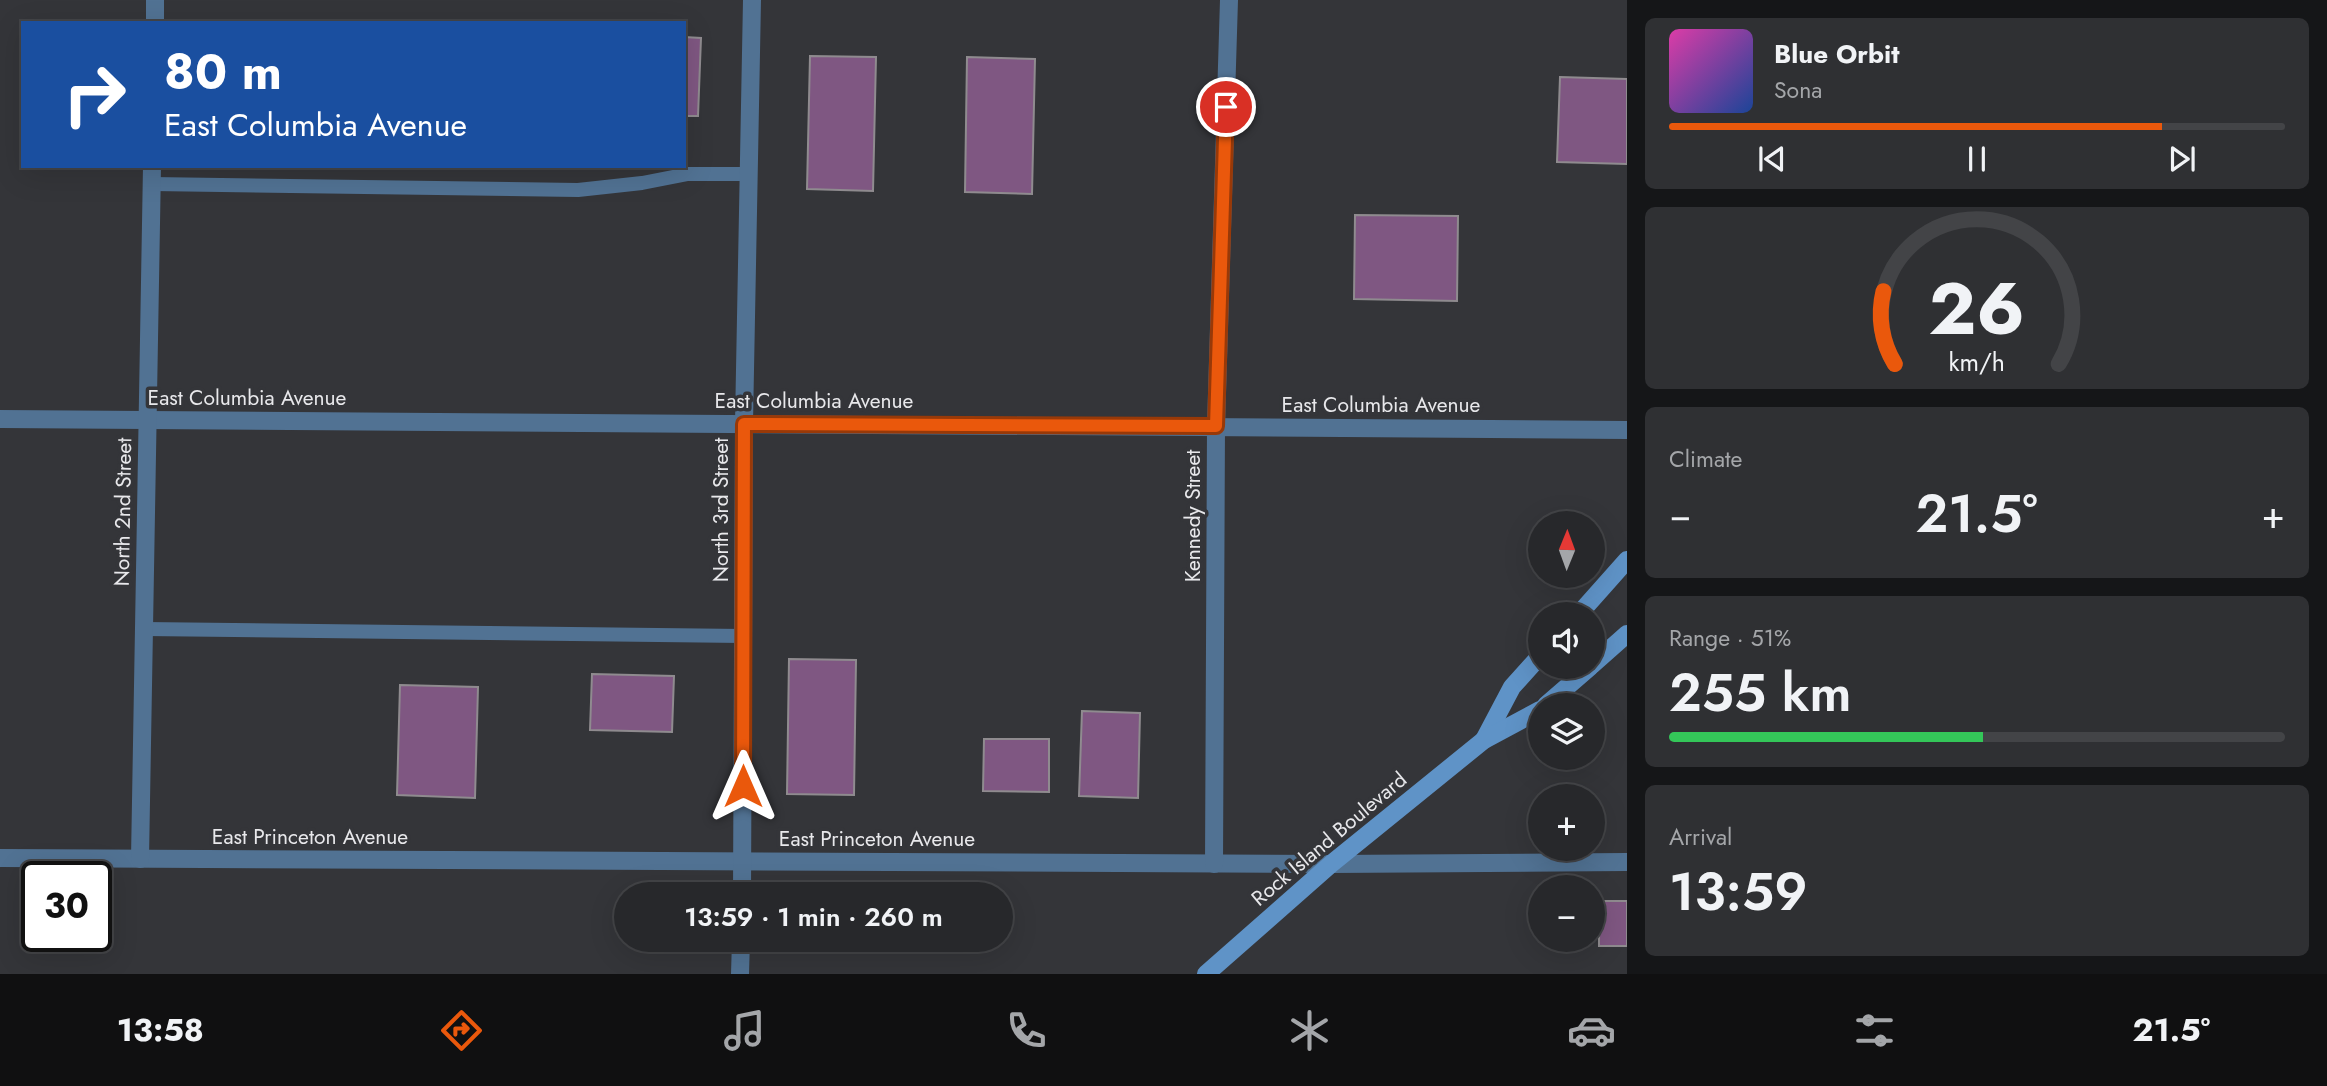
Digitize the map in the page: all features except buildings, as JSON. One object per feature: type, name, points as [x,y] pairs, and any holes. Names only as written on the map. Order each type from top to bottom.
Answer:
[{"type":"main road","points":[[1590,602],[1627,560]]},
{"type":"main road","points":[[1605,654],[1627,634]]},
{"type":"main road","name":"Rock Island Boulevard","points":[[1483,740],[1511,687],[1528,669]]},
{"type":"main road","points":[[1560,693],[1576,679]]},
{"type":"main road","name":"Rock Island Boulevard","points":[[1206,974],[1331,864],[1483,740],[1528,716]]},
{"type":"street","points":[[155,0],[155,21]]},
{"type":"street","name":"North 3rd Street","points":[[742,882],[744,424],[752,0]]},
{"type":"street","name":"Kennedy Street","points":[[1214,864],[1216,426],[1228,0]]},
{"type":"street","name":"North 2nd Street","points":[[140,859],[152,175]]},
{"type":"street","name":"East Columbia Avenue","points":[[0,419],[1627,430]]},
{"type":"street","name":"East Princeton Avenue","points":[[0,858],[1214,864],[1627,862]]},
{"type":"street","points":[[740,974],[741,952]]},
{"type":"lane","points":[[152,175],[578,190],[642,183],[688,173],[748,174]]},
{"type":"lane","points":[[144,629],[743,636]]},
{"type":"route","points":[[743,786],[744,424],[1216,426],[1226,107]]}]
